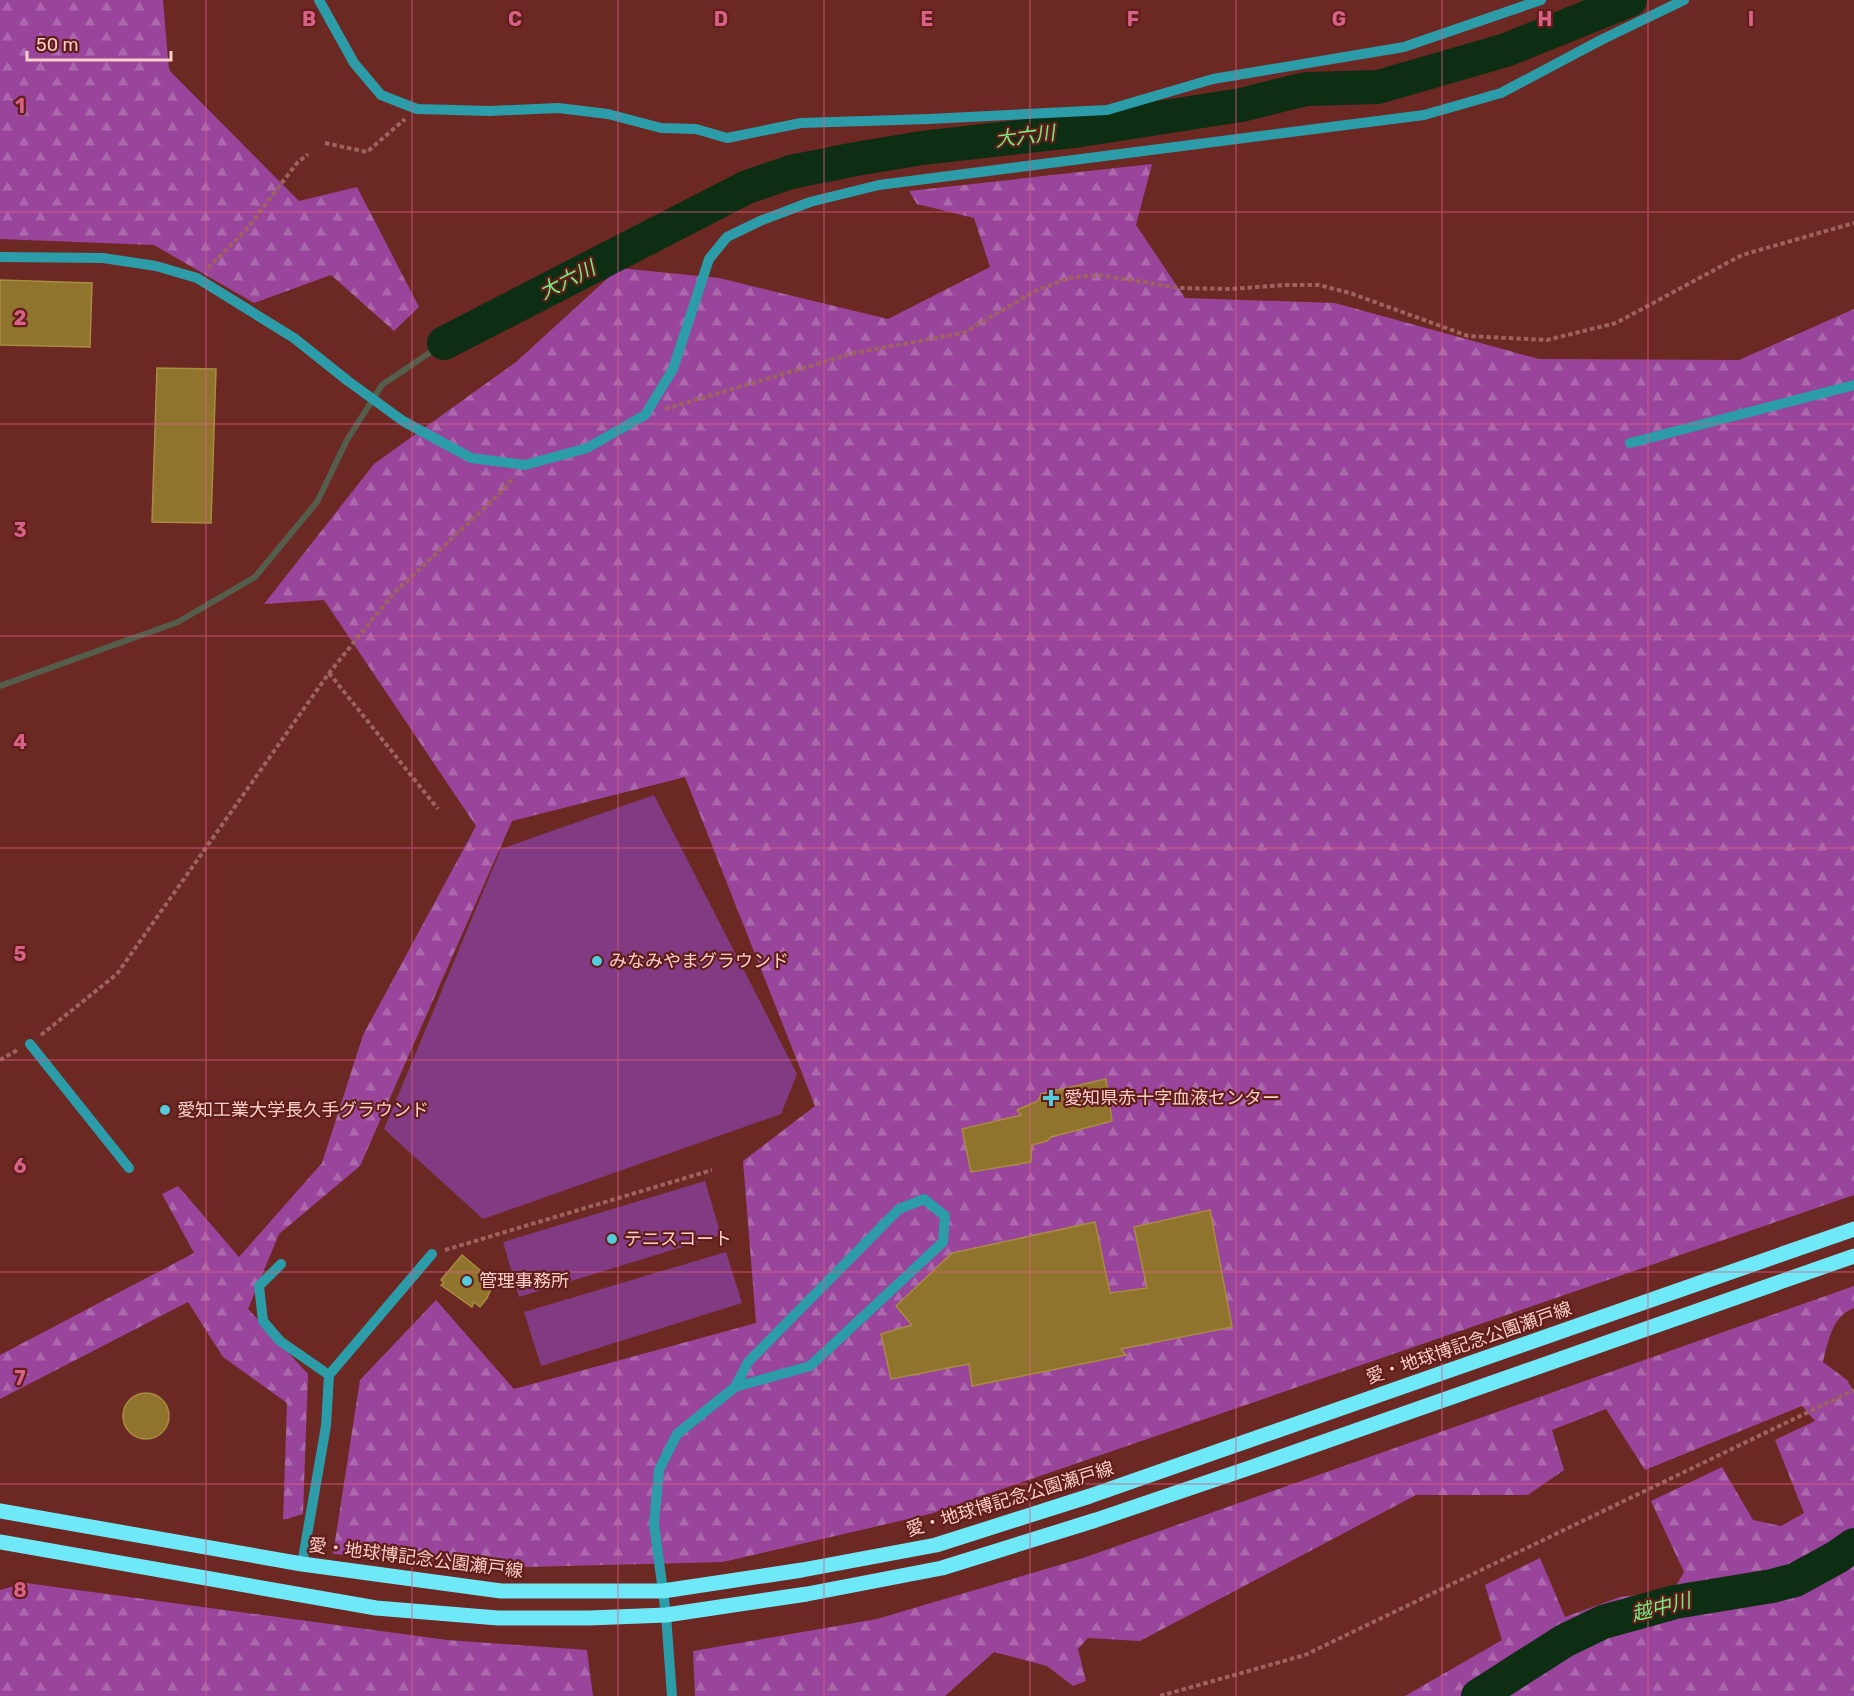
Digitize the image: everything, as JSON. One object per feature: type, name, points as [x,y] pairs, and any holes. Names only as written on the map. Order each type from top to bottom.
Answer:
[{"type":"main road","name":"愛・地球博記念公園瀬戸線","points":[[0,1511],[302,1564],[501,1591],[663,1591],[802,1570],[936,1545],[1101,1493],[1854,1229]]},
{"type":"main road","points":[[0,1542],[376,1608],[498,1618],[666,1615],[807,1594],[942,1568],[1096,1520],[1854,1256]]},
{"type":"street","points":[[319,0],[354,63],[381,95],[417,109],[490,111],[558,108],[608,114],[661,128],[696,129],[727,138],[801,123],[1107,110],[1213,80],[1404,47],[1541,0]]},
{"type":"street","points":[[0,256],[103,258],[156,266],[197,279],[294,338],[348,381],[403,420],[471,458],[525,465],[587,448],[645,415],[673,369],[709,259],[727,237],[760,221],[810,202],[879,185],[1424,115],[1501,93],[1601,40],[1684,0]]},
{"type":"street","points":[[1630,442],[1854,385]]},
{"type":"street","points":[[30,1044],[129,1168]]},
{"type":"street","points":[[672,1696],[666,1615],[654,1523],[659,1470],[677,1434],[735,1387],[810,1366],[943,1242],[945,1216],[924,1199],[899,1209],[748,1362],[735,1387]]},
{"type":"street","points":[[302,1564],[326,1426],[329,1375],[432,1254]]},
{"type":"street","points":[[281,1264],[259,1286],[263,1322],[280,1341],[329,1375]]},
{"type":"path","points":[[325,143],[367,152],[417,109]]},
{"type":"path","points":[[197,279],[246,230],[297,163],[308,154]]},
{"type":"path","points":[[645,415],[854,353],[963,333],[1037,290],[1069,278],[1099,275],[1180,288],[1319,285],[1350,293],[1468,336],[1547,340],[1616,323],[1742,255],[1854,223]]},
{"type":"path","points":[[0,1060],[30,1044],[117,974],[329,674],[393,594],[496,497],[525,465]]},
{"type":"path","points":[[329,674],[438,808]]},
{"type":"path","points":[[432,1254],[712,1170]]},
{"type":"path","points":[[1160,1696],[1305,1655],[1854,1390]]},
{"type":"green space","points":[[0,0],[163,0],[169,70],[299,201],[357,187],[419,307],[394,331],[331,275],[254,303],[154,245],[0,239]]},
{"type":"green space","points":[[1152,164],[1136,225],[1185,298],[1335,303],[1539,359],[1739,360],[1854,309],[1854,1195],[930,1514],[723,1562],[526,1567],[333,1554],[360,1380],[436,1300],[514,1389],[756,1323],[743,1161],[815,1106],[685,777],[512,821],[360,1166],[279,1234],[248,1309],[308,1374],[303,1514],[283,1520],[287,1403],[223,1357],[188,1302],[0,1399],[0,1355],[194,1253],[162,1194],[178,1186],[239,1257],[322,1163],[363,1035],[476,826],[324,600],[264,604],[374,464],[516,362],[619,268],[719,278],[888,319],[990,267],[974,218],[917,204],[909,191]]},
{"type":"green space","points":[[1854,1286],[1854,1308],[1836,1323],[1829,1338],[1823,1362],[1847,1380],[1854,1392],[1854,1696],[1405,1696],[1502,1640],[1485,1585],[1540,1558],[1565,1617],[1620,1597],[1673,1591],[1684,1572],[1651,1501],[1722,1467],[1753,1520],[1781,1526],[1804,1513],[1775,1440],[1815,1421],[1802,1406],[1645,1470],[1606,1409],[1552,1430],[1564,1470],[1528,1495],[1416,1495],[1140,1641],[1088,1638],[1078,1649],[1086,1681],[1073,1686],[1047,1666],[994,1652],[945,1696],[695,1696],[693,1651],[877,1619],[1083,1558]]},
{"type":"green space","points":[[26,1583],[447,1640],[587,1650],[593,1696],[0,1696],[0,1590]]},
{"type":"shaded area","name":"みなみやまグラウンド","points":[[654,795],[797,1074],[781,1114],[483,1219],[384,1129],[501,849]]},
{"type":"shaded area","name":"テニスコート","points":[[705,1181],[721,1235],[519,1297],[503,1242]]},
{"type":"shaded area","points":[[726,1252],[742,1303],[541,1366],[524,1312]]},
{"type":"building","points":[[0,280],[92,283],[90,347],[0,345]]},
{"type":"building","points":[[157,368],[216,369],[211,523],[152,522]]},
{"type":"building","points":[[1106,1079],[1112,1121],[1051,1137],[1047,1141],[1032,1145],[1031,1162],[971,1172],[962,1129],[1021,1115],[1017,1110],[1038,1101],[1041,1094]]},
{"type":"building","points":[[1210,1210],[1232,1327],[1121,1349],[1126,1355],[972,1386],[969,1364],[891,1379],[881,1334],[912,1325],[896,1306],[952,1253],[1095,1222],[1110,1293],[1147,1288],[1134,1227]]},
{"type":"building","name":"管理事務所","points":[[462,1255],[494,1282],[480,1307],[474,1302],[472,1307],[441,1285],[444,1283],[441,1280]]},
{"type":"building","points":[[146,1393],[155,1394],[162,1400],[168,1407],[168,1425],[162,1432],[155,1438],[146,1439],[137,1438],[130,1432],[124,1425],[123,1416],[124,1407],[130,1400],[137,1394]]},
{"type":"waterway","name":"大六川","points":[[444,343],[747,187],[791,172],[922,148],[1081,130],[1241,105],[1306,89],[1378,87],[1506,50],[1630,0]]},
{"type":"waterway","points":[[0,686],[178,622],[255,577],[317,502],[347,440],[382,385],[444,343]]},
{"type":"waterway","name":"越中川","points":[[1478,1696],[1564,1641],[1603,1622],[1675,1602],[1795,1580],[1854,1545]]},
{"type":"place","name":"みなみやまグラウンド","points":[[597,961]]},
{"type":"place","name":"愛知県赤十字血液センター","points":[[1051,1098]]},
{"type":"place","name":"愛知工業大学長久手グラウンド","points":[[165,1110]]},
{"type":"place","name":"テニスコート","points":[[612,1239]]},
{"type":"place","name":"管理事務所","points":[[467,1281]]}]
